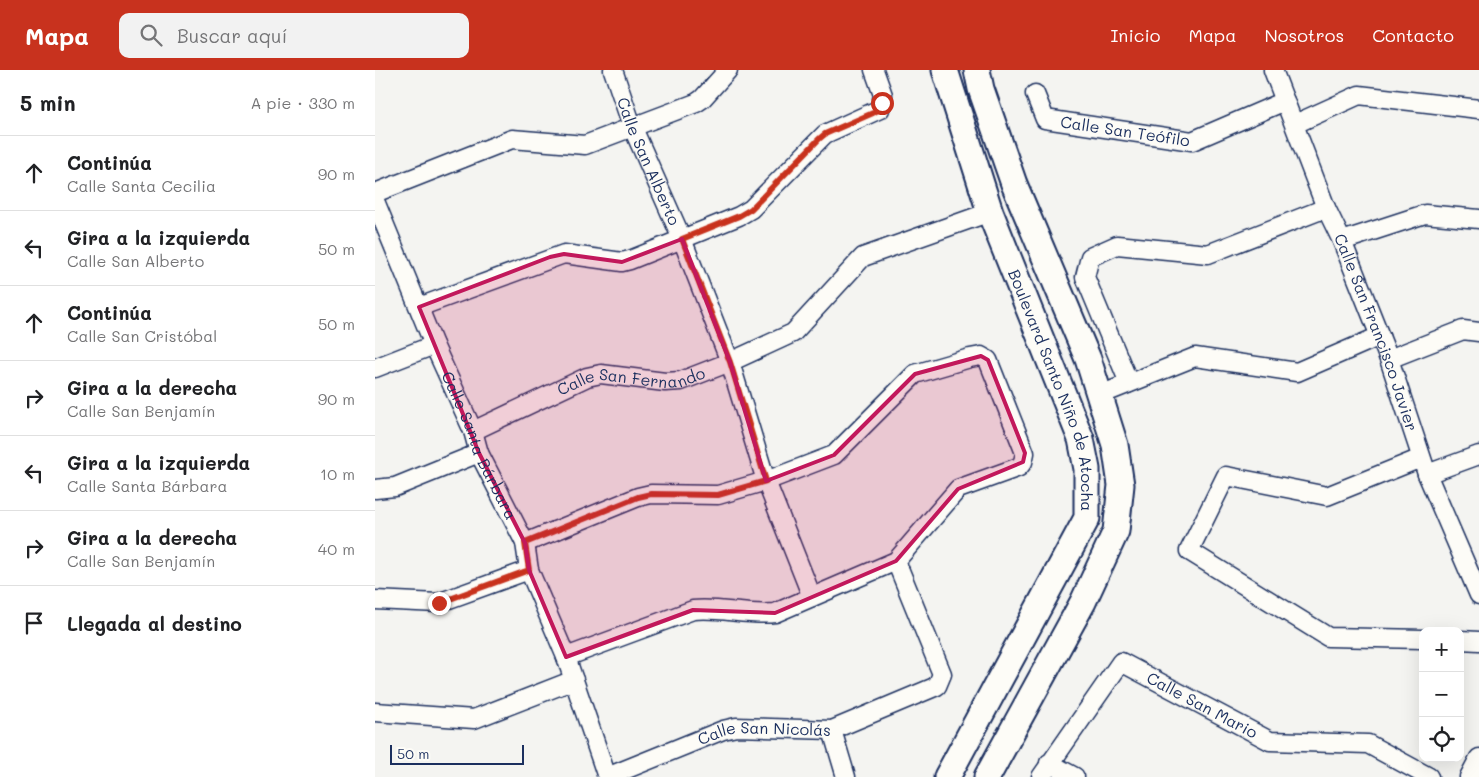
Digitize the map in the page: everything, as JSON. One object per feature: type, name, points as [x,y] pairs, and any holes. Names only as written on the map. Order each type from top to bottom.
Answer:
[{"type":"street","name":"Calle San Alberto","points":[[613,70],[632,126],[682,239],[730,362],[766,481],[812,597]]},
{"type":"street","points":[[375,193],[512,139],[576,146],[585,145],[702,100],[728,70]]},
{"type":"street","points":[[419,307],[550,257],[564,254],[622,262],[739,216],[751,209],[825,134],[880,109],[883,95],[874,70]]},
{"type":"street","name":"Boulevard Santo Niño de Atocha","points":[[945,70],[990,212],[1081,439],[1087,469],[1087,518],[947,777]]},
{"type":"street","name":"Boulevard Santo Niño de Atocha","points":[[977,70],[981,89],[1014,184],[1088,359],[1115,445],[1121,485],[1116,531],[1083,602],[993,766]]},
{"type":"street","name":"Calle San Francisco Javier","points":[[1273,70],[1326,208],[1342,241],[1389,359],[1424,466],[1479,593]]},
{"type":"street","name":"Calle San Teófilo","points":[[1035,94],[1045,119],[1192,141],[1285,101]]},
{"type":"street","points":[[1295,124],[1359,95],[1479,109]]},
{"type":"street","name":"Calle Santa Bárbara","points":[[375,201],[434,345],[473,431],[479,453],[525,543],[529,570],[566,657],[607,777]]},
{"type":"street","points":[[1129,384],[1085,278],[1090,257],[1117,245],[1208,254],[1326,208]]},
{"type":"street","name":"Calle San Fernando","points":[[473,431],[587,377],[601,374],[665,382],[681,381],[730,362],[793,332],[863,257],[990,212]]},
{"type":"street","points":[[1342,241],[1425,214],[1479,218]]},
{"type":"street","points":[[1032,318],[1065,305]]},
{"type":"street","points":[[1389,359],[1463,330],[1479,332]]},
{"type":"street","points":[[1100,395],[1195,357],[1297,372],[1380,336]]},
{"type":"street","points":[[375,368],[434,345]]},
{"type":"street","points":[[525,543],[638,497],[651,494],[718,495],[766,481],[834,454],[915,374],[981,356],[988,360],[1025,453],[1023,462],[1019,467],[958,489],[896,562],[775,613],[763,614],[708,608],[693,610],[566,657]]},
{"type":"street","points":[[375,489],[395,487],[479,453]]},
{"type":"street","points":[[1419,640],[1328,637],[1189,551],[1227,476],[1327,496],[1424,466],[1479,455]]},
{"type":"street","name":"Calle San Nicolás","points":[[607,777],[723,730],[736,727],[832,730],[937,686],[941,681],[942,674],[896,562]]},
{"type":"street","points":[[375,600],[439,603],[529,570]]},
{"type":"street","points":[[1464,640],[1479,641]]},
{"type":"street","name":"Calle San Mario","points":[[1045,770],[1121,662],[1270,741],[1368,744],[1429,777]]},
{"type":"street","points":[[375,712],[474,719],[574,680]]},
{"type":"street","points":[[832,730],[846,777]]},
{"type":"street","points":[[966,742],[993,766]]},
{"type":"street","points":[[1469,777],[1479,758]]},
{"type":"street","points":[[1045,770],[1075,777]]},
{"type":"highlighted area","points":[[682,239],[730,362],[766,481],[834,455],[915,374],[981,356],[988,360],[1025,453],[1023,462],[958,489],[896,561],[775,613],[693,610],[566,657],[529,570],[525,543],[479,453],[419,307],[550,257],[564,254],[622,262]]},
{"type":"route","points":[[439,603],[529,570],[525,543],[638,497],[651,494],[718,495],[766,481],[730,362],[682,239],[739,216],[751,209],[825,134],[873,113],[880,109],[882,103]]}]
